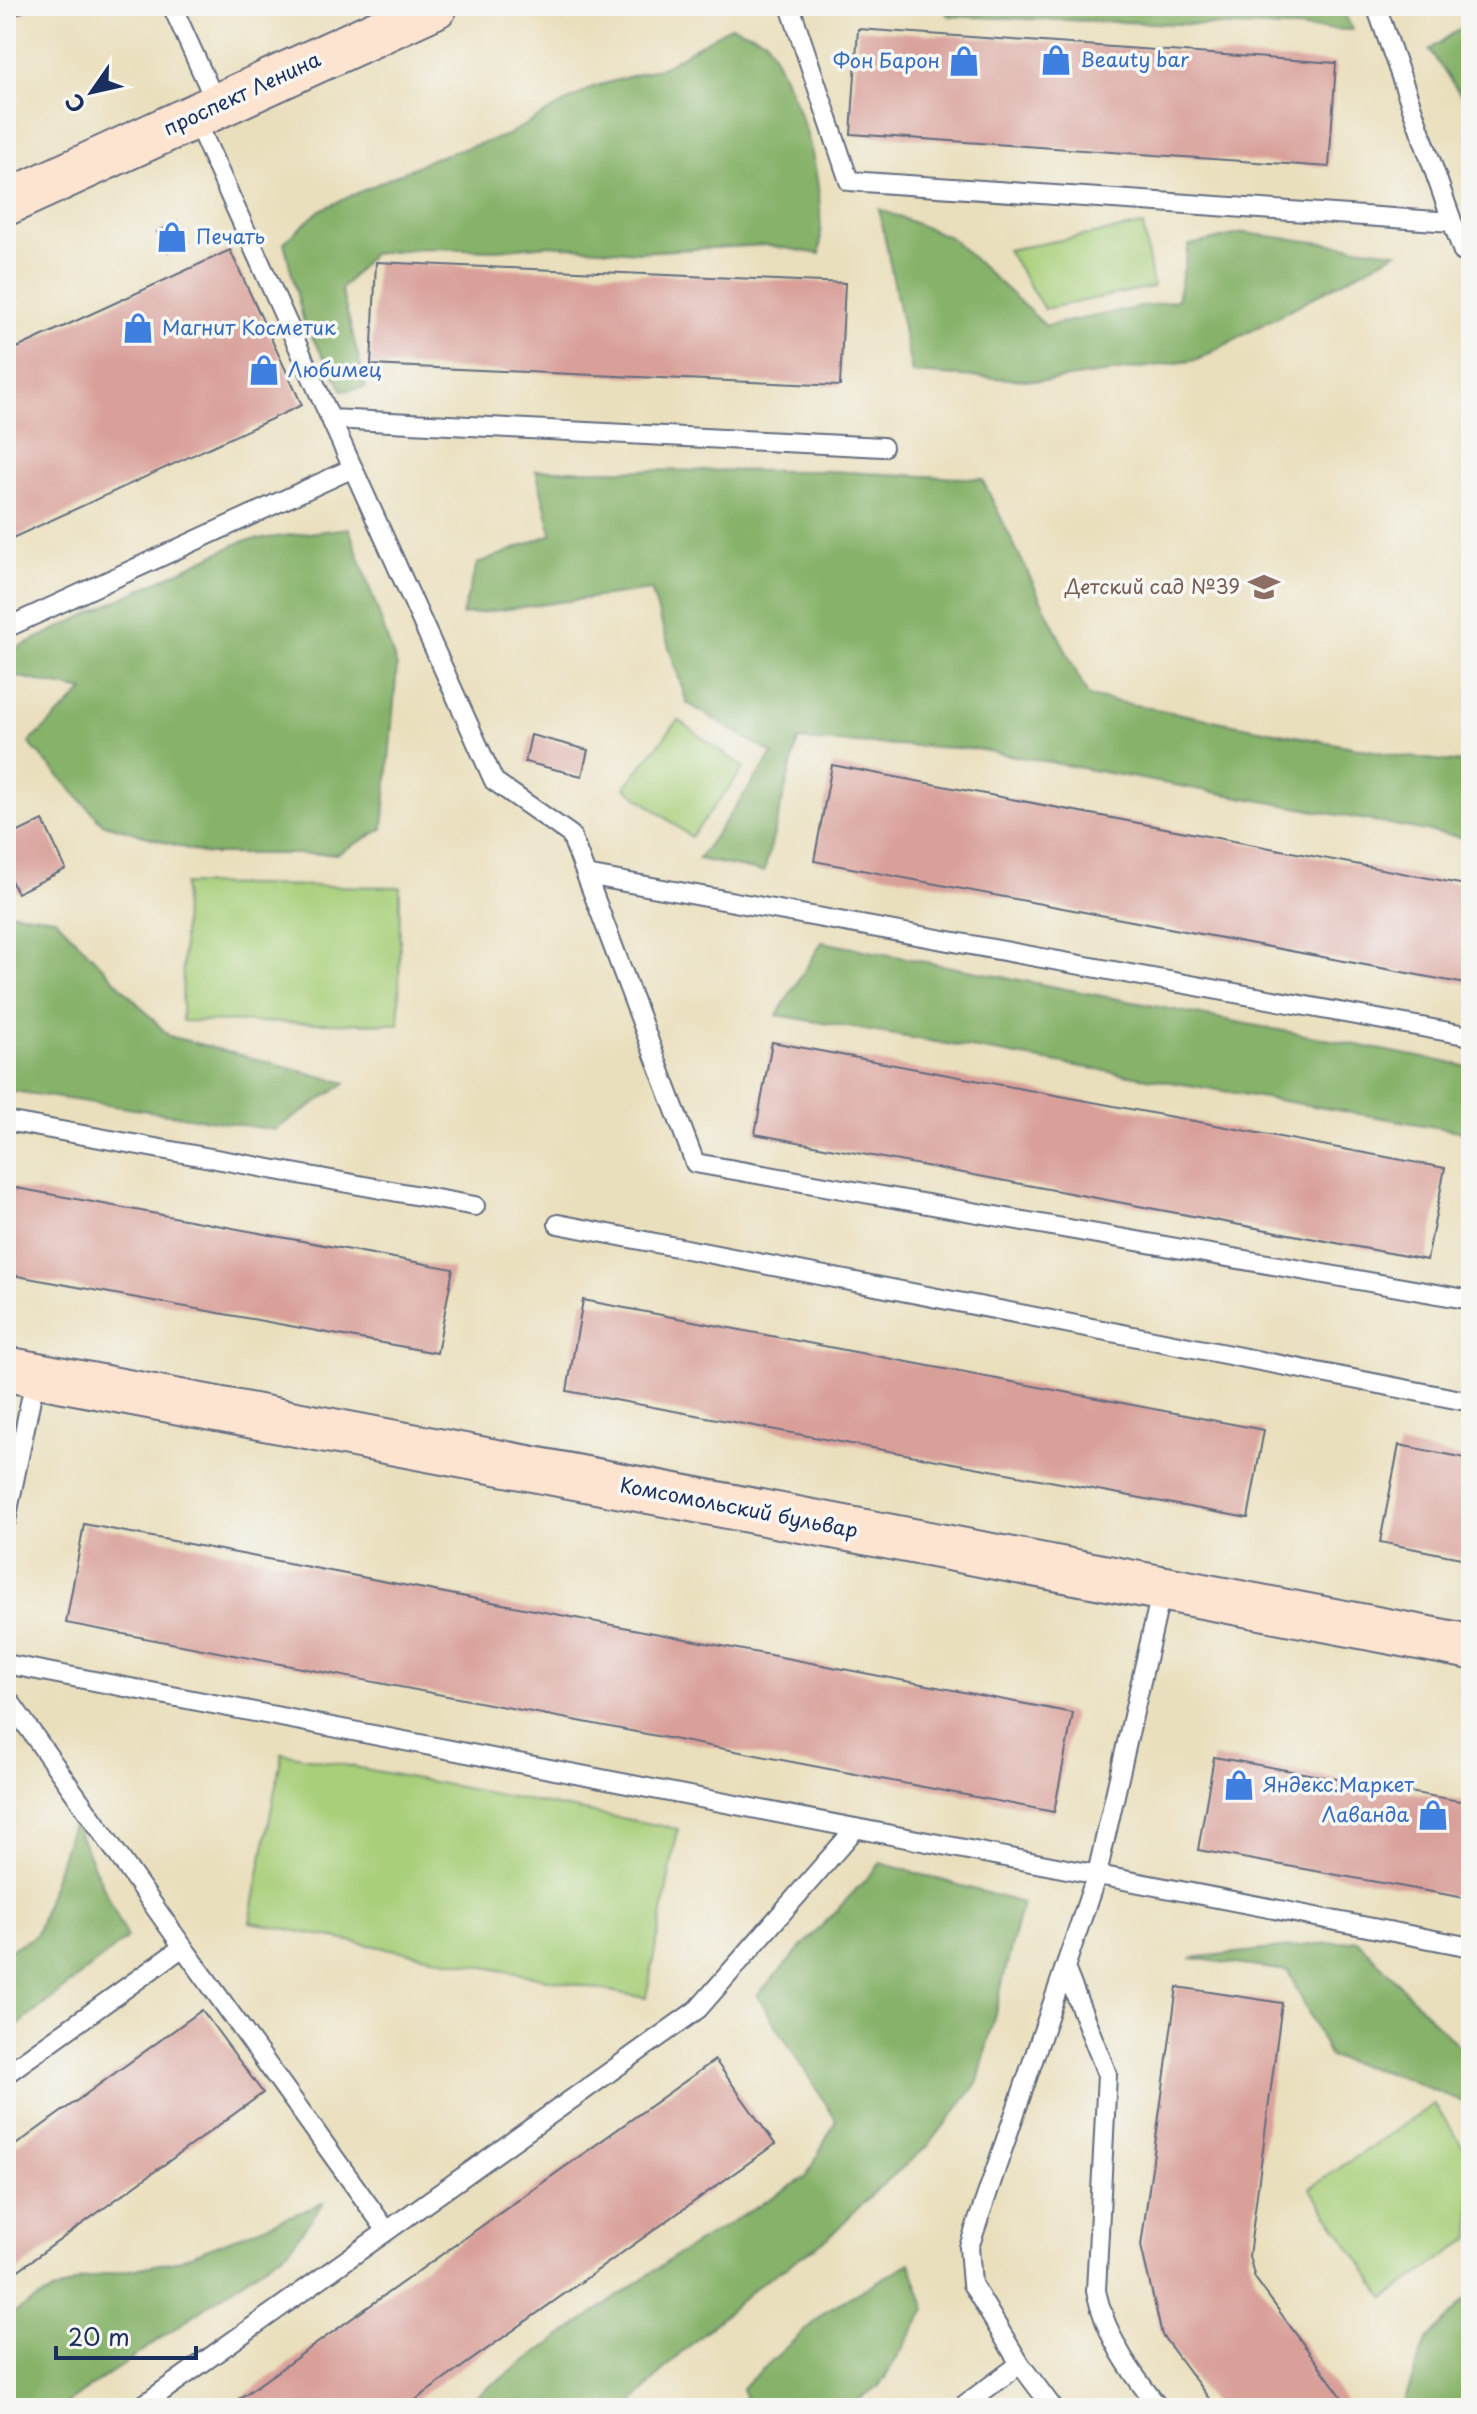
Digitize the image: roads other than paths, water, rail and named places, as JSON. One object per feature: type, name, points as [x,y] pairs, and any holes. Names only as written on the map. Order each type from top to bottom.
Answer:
[{"type":"street","name":"проспект Ленина","points":[[6,203],[435,6]]},
{"type":"street","name":"Комсомольский бульвар","points":[[21,1371],[1471,1647]]},
{"type":"lane","points":[[172,6],[206,110],[331,419],[494,781],[571,835],[695,1163],[1471,1300]]},
{"type":"lane","points":[[790,6],[849,181],[1452,222]]},
{"type":"lane","points":[[1376,6],[1463,252]]},
{"type":"lane","points":[[331,419],[883,447]]},
{"type":"lane","points":[[6,628],[353,468]]},
{"type":"lane","points":[[586,875],[1471,1036]]},
{"type":"lane","points":[[6,1121],[475,1206]]},
{"type":"lane","points":[[558,1224],[1471,1402]]},
{"type":"lane","points":[[6,1520],[21,1371]]},
{"type":"lane","points":[[1053,2408],[1020,2364],[972,2284],[969,2247],[1097,1874],[1162,1589]]},
{"type":"lane","points":[[6,1664],[1471,1947]]},
{"type":"lane","points":[[6,1696],[387,2231]]},
{"type":"lane","points":[[139,2408],[698,2009],[856,1828]]},
{"type":"lane","points":[[6,2074],[183,1947]]},
{"type":"lane","points":[[1065,1968],[1107,2074],[1097,2259],[1098,2302],[1103,2324],[1129,2370],[1159,2408]]},
{"type":"lane","points":[[960,2408],[1020,2364]]},
{"type":"place","name":"Beauty bar","points":[[1056,60]]},
{"type":"place","name":"Фон Барон","points":[[964,61]]},
{"type":"place","name":"Печать","points":[[172,237]]},
{"type":"place","name":"Магнит Косметик","points":[[138,328]]},
{"type":"place","name":"Любимец","points":[[264,370]]},
{"type":"place","name":"Детский сад №39","points":[[1264,587]]},
{"type":"place","name":"Яндекс.Маркет","points":[[1239,1785]]},
{"type":"place","name":"Лаванда","points":[[1433,1815]]}]
